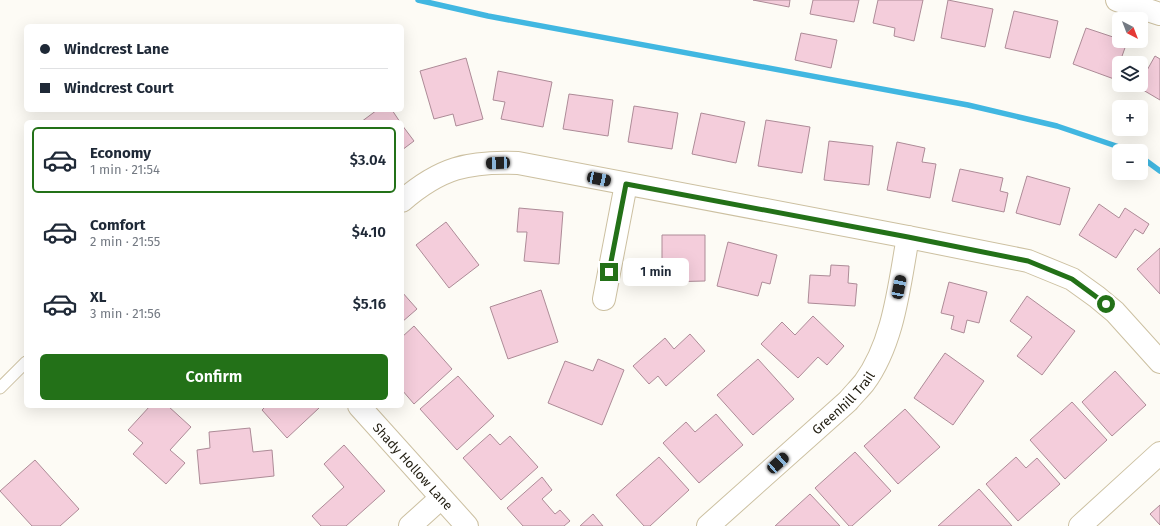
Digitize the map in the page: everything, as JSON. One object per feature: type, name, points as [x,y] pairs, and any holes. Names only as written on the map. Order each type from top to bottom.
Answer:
[{"type":"street","points":[[1117,0],[1160,14]]},
{"type":"street","points":[[404,199],[418,188],[450,170],[478,163],[518,164],[1028,261],[1072,279],[1115,312],[1160,362]]},
{"type":"street","points":[[604,300],[626,184]]},
{"type":"street","name":"Greenhill Trail","points":[[708,526],[848,401],[864,382],[876,362],[887,336],[896,301],[908,237]]},
{"type":"street","name":"Shady Hollow Lane","points":[[361,408],[467,526]]},
{"type":"street","points":[[1080,526],[1160,453]]},
{"type":"street","points":[[410,526],[442,498]]},
{"type":"lane","points":[[0,388],[24,364]]},
{"type":"building","points":[[753,0],[790,0],[789,7]]},
{"type":"building","points":[[813,0],[859,0],[854,22],[810,14]]},
{"type":"building","points":[[878,0],[923,0],[914,41],[894,36],[895,28],[873,23]]},
{"type":"building","points":[[948,0],[993,9],[985,47],[941,38]]},
{"type":"building","points":[[1014,11],[1058,21],[1050,58],[1005,48]]},
{"type":"building","points":[[1086,28],[1112,37],[1112,48],[1125,48],[1122,56],[1112,56],[1112,78],[1073,64]]},
{"type":"building","points":[[801,33],[837,40],[831,68],[795,60]]},
{"type":"building","points":[[1155,56],[1160,59],[1160,100],[1146,92],[1148,92],[1148,68]]},
{"type":"building","points":[[466,58],[483,119],[456,126],[453,114],[434,119],[420,71]]},
{"type":"building","points":[[498,71],[552,82],[543,127],[501,119],[505,102],[493,100]]},
{"type":"building","points":[[569,94],[613,100],[608,136],[563,129]]},
{"type":"building","points":[[634,106],[678,113],[672,149],[628,142]]},
{"type":"building","points":[[374,112],[393,112],[399,120],[364,120]]},
{"type":"building","points":[[701,113],[745,122],[736,163],[692,154]]},
{"type":"building","points":[[766,120],[810,127],[802,173],[758,166]]},
{"type":"building","points":[[404,128],[414,141],[404,148]]},
{"type":"building","points":[[829,141],[873,146],[869,185],[824,180]]},
{"type":"building","points":[[897,142],[925,148],[922,162],[936,164],[930,198],[887,190]]},
{"type":"building","points":[[960,169],[1003,178],[1000,191],[1008,193],[1004,212],[952,201]]},
{"type":"building","points":[[1027,176],[1070,188],[1060,225],[1016,213]]},
{"type":"building","points":[[1099,204],[1119,218],[1125,208],[1149,224],[1143,234],[1135,229],[1116,258],[1079,235]]},
{"type":"building","points":[[519,208],[563,212],[559,264],[524,261],[527,232],[517,232]]},
{"type":"building","points":[[446,222],[479,265],[449,288],[416,245]]},
{"type":"building","points":[[662,235],[705,235],[705,281],[662,282]]},
{"type":"building","points":[[728,242],[777,255],[770,284],[762,282],[758,296],[717,286]]},
{"type":"building","points":[[1160,248],[1160,294],[1137,269]]},
{"type":"building","points":[[831,265],[849,266],[848,283],[857,284],[855,306],[808,303],[810,275],[830,276]]},
{"type":"building","points":[[949,282],[987,292],[979,323],[967,320],[964,333],[951,329],[954,316],[941,313]]},
{"type":"building","points":[[541,290],[558,342],[508,359],[490,307]]},
{"type":"building","points":[[404,294],[417,309],[404,320]]},
{"type":"building","points":[[1027,296],[1075,331],[1042,375],[1017,356],[1032,337],[1010,321]]},
{"type":"building","points":[[813,316],[844,346],[827,365],[818,357],[798,378],[761,344],[782,322],[795,335]]},
{"type":"building","points":[[414,326],[452,369],[414,404],[404,392],[404,335]]},
{"type":"building","points":[[690,334],[705,351],[666,386],[658,376],[649,384],[633,366],[665,338],[674,349]]},
{"type":"building","points":[[945,353],[984,381],[953,425],[914,398]]},
{"type":"building","points":[[598,359],[624,370],[602,425],[548,403],[565,361],[593,371]]},
{"type":"building","points":[[758,359],[794,399],[753,435],[717,395]]},
{"type":"building","points":[[1115,371],[1146,405],[1112,436],[1082,402]]},
{"type":"building","points":[[458,376],[494,416],[457,450],[420,409]]},
{"type":"building","points":[[1072,402],[1107,440],[1065,479],[1030,440]]},
{"type":"building","points":[[148,408],[170,408],[191,427],[170,450],[185,463],[166,484],[133,454],[143,443],[128,430]]},
{"type":"building","points":[[264,408],[319,408],[287,438],[262,410]]},
{"type":"building","points":[[905,409],[940,447],[898,484],[864,446]]},
{"type":"building","points":[[716,414],[743,445],[699,483],[663,443],[686,422],[695,432]]},
{"type":"building","points":[[250,428],[253,452],[272,450],[274,476],[200,484],[197,450],[210,448],[209,432]]},
{"type":"building","points":[[490,434],[500,445],[510,436],[538,467],[501,500],[463,458]]},
{"type":"building","points":[[344,445],[385,491],[346,526],[321,526],[312,516],[344,487],[324,464]]},
{"type":"building","points":[[855,452],[891,491],[852,526],[849,526],[815,488]]},
{"type":"building","points":[[659,457],[689,490],[650,526],[644,526],[616,495]]},
{"type":"building","points":[[1016,457],[1026,468],[1037,458],[1060,484],[1018,521],[986,484]]},
{"type":"building","points":[[35,460],[79,509],[60,526],[32,526],[0,491]]},
{"type":"building","points":[[542,477],[552,490],[542,499],[555,514],[560,510],[570,521],[564,526],[523,526],[507,508]]},
{"type":"building","points":[[979,489],[1012,526],[938,526]]},
{"type":"building","points":[[810,494],[840,526],[775,526]]},
{"type":"building","points":[[1160,505],[1160,525],[1150,514]]},
{"type":"building","points":[[593,514],[603,526],[580,526]]},
{"type":"waterway","points":[[418,0],[488,16],[968,105],[1057,126],[1112,145]]},
{"type":"waterway","points":[[1148,162],[1160,171]]},
{"type":"route","points":[[609,272],[626,184],[1028,261],[1072,279],[1106,304]]}]
